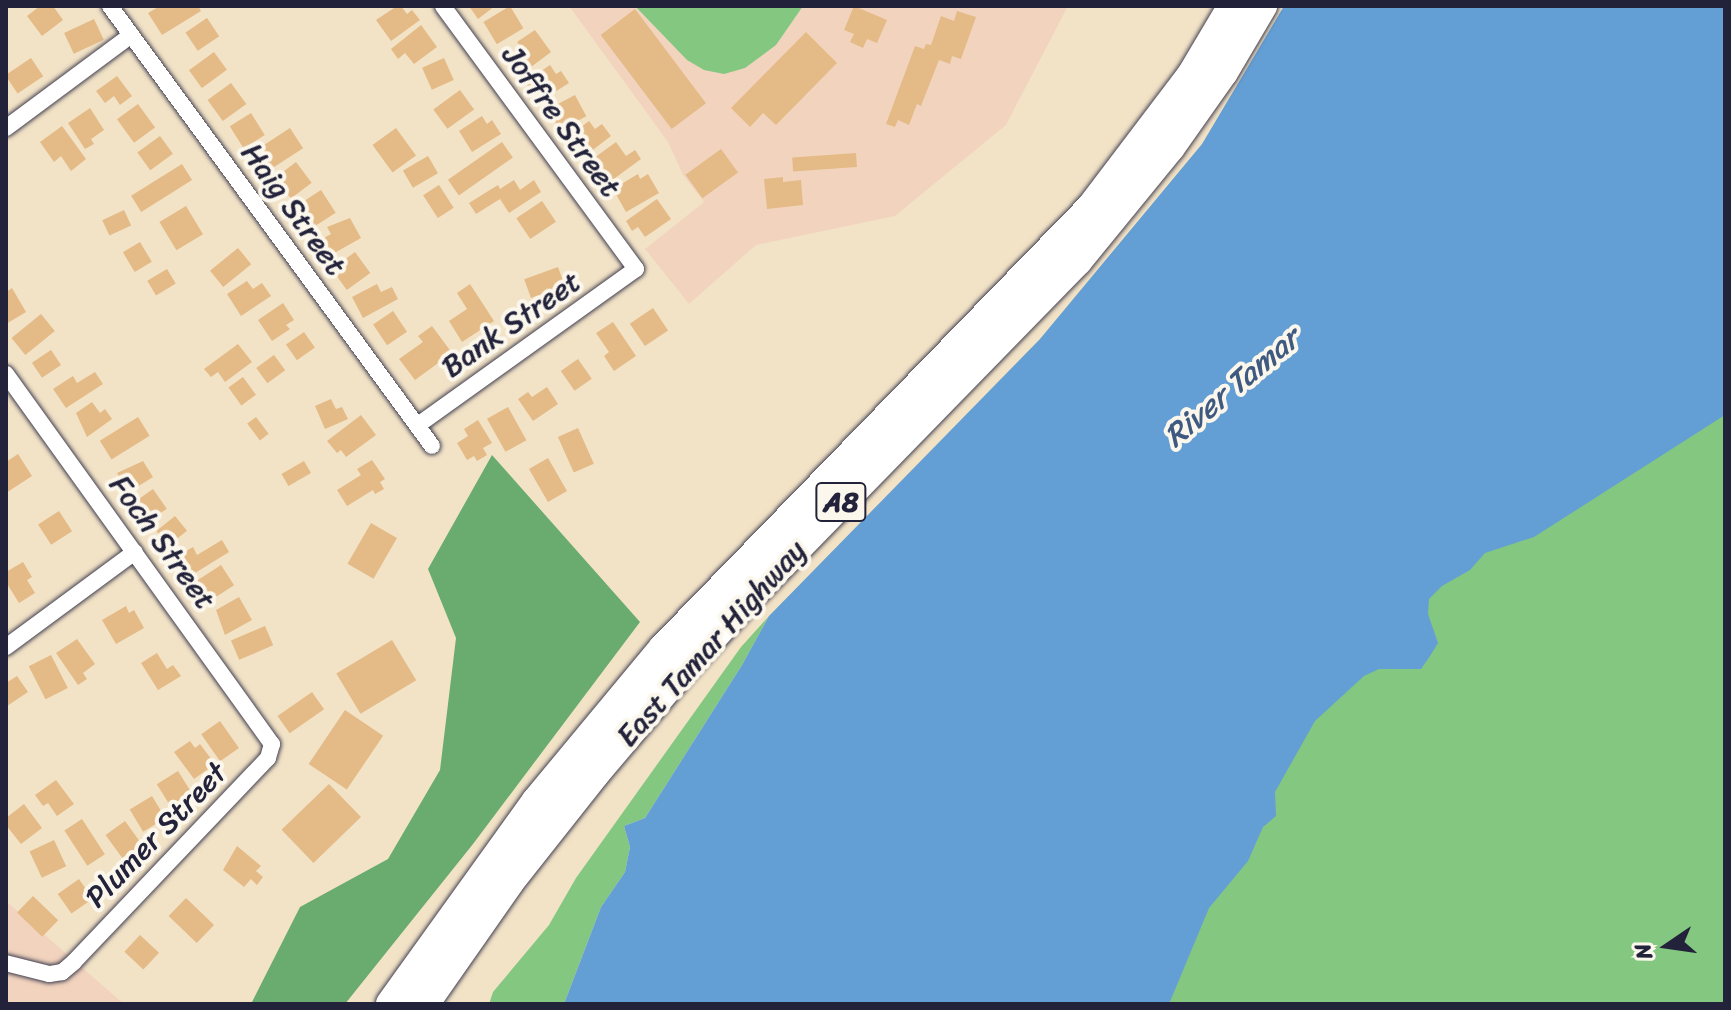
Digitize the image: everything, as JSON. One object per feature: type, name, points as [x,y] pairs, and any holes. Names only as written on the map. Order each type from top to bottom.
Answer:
[{"type":"highway","name":"East Tamar Highway","points":[[391,1004],[536,802],[664,648],[794,511],[941,367],[1081,219],[1192,75],[1233,6]]},
{"type":"highway","name":"East Tamar Highway","points":[[424,1004],[509,882],[595,773],[685,667],[776,568],[1077,261],[1170,147],[1223,72],[1262,6]]},
{"type":"street","name":"Haig Street","points":[[110,6],[432,446]]},
{"type":"street","name":"Joffre Street","points":[[443,6],[636,269]]},
{"type":"street","points":[[6,128],[131,35]]},
{"type":"street","name":"Bank Street","points":[[418,425],[636,269]]},
{"type":"street","name":"Foch Street","points":[[6,374],[272,744]]},
{"type":"street","points":[[6,647],[135,552]]},
{"type":"street","name":"Plumer Street","points":[[6,963],[49,974],[62,972],[268,758],[272,744]]},
{"type":"shaded area","points":[[569,6],[1068,6],[1006,125],[895,216],[756,245],[689,304],[645,249],[704,202],[683,175],[668,142]]},
{"type":"shaded area","points":[[6,901],[124,1004],[6,1004]]},
{"type":"green space","points":[[635,6],[803,6],[776,45],[745,68],[724,74],[704,70],[687,60]]},
{"type":"green space","points":[[1725,178],[1725,1004],[1143,1004],[1239,720]]},
{"type":"green space","points":[[492,455],[640,622],[473,844],[345,1004],[251,1004],[300,907],[388,859],[440,770],[456,638],[428,569]]},
{"type":"green space","points":[[769,616],[742,665],[645,818],[624,826],[630,847],[625,872],[601,907],[564,1004],[489,1004],[493,992],[549,925],[576,878],[741,647]]},
{"type":"water","name":"River Tamar","points":[[1284,6],[1725,6],[1725,415],[1534,537],[1485,553],[1470,570],[1442,586],[1429,599],[1428,614],[1438,643],[1430,656],[1421,669],[1379,669],[1364,676],[1315,721],[1275,792],[1276,816],[1263,827],[1248,861],[1209,908],[1169,1004],[564,1004],[601,907],[625,872],[630,847],[624,826],[645,818],[742,665],[769,616],[1040,339],[1202,144]]},
{"type":"building","points":[[40,6],[53,6],[63,20],[42,36],[27,16]]},
{"type":"building","points":[[160,6],[198,6],[201,11],[162,35],[148,13]]},
{"type":"building","points":[[401,6],[407,14],[412,10],[420,20],[391,41],[376,20]]},
{"type":"building","points":[[469,6],[495,6],[478,19]]},
{"type":"building","points":[[510,6],[523,28],[497,44],[483,22]]},
{"type":"building","points":[[854,6],[887,20],[877,43],[867,39],[863,48],[850,42],[854,34],[844,30]]},
{"type":"building","points":[[635,9],[706,103],[672,129],[601,35]]},
{"type":"building","points":[[957,11],[976,17],[961,59],[952,56],[950,64],[939,60],[921,106],[917,104],[909,125],[898,120],[895,127],[886,124],[915,46],[924,49],[926,44],[931,45],[941,16],[954,21]]},
{"type":"building","points":[[207,18],[219,36],[198,51],[185,33]]},
{"type":"building","points":[[94,19],[104,40],[74,54],[64,33]]},
{"type":"building","points":[[421,25],[437,47],[414,64],[405,53],[398,59],[391,49]]},
{"type":"building","points":[[535,30],[551,52],[523,73],[509,55],[521,47],[517,42]]},
{"type":"building","points":[[806,32],[837,63],[776,125],[763,113],[750,127],[731,108]]},
{"type":"building","points":[[214,52],[227,70],[202,88],[189,70]]},
{"type":"building","points":[[31,58],[43,76],[18,94],[6,75]]},
{"type":"building","points":[[444,58],[454,80],[432,90],[422,68]]},
{"type":"building","points":[[550,65],[556,74],[561,71],[569,83],[539,102],[525,82]]},
{"type":"building","points":[[117,76],[132,96],[120,105],[114,96],[105,103],[96,91]]},
{"type":"building","points":[[231,83],[246,104],[223,121],[208,100]]},
{"type":"building","points":[[460,90],[474,109],[447,129],[433,109]]},
{"type":"building","points":[[575,95],[586,116],[560,130],[549,109]]},
{"type":"building","points":[[138,104],[155,127],[134,143],[117,119]]},
{"type":"building","points":[[90,108],[104,130],[91,139],[94,144],[85,149],[68,123]]},
{"type":"building","points":[[251,113],[265,135],[244,148],[230,126]]},
{"type":"building","points":[[482,116],[487,124],[492,120],[501,134],[472,152],[459,131]]},
{"type":"building","points":[[589,121],[595,129],[602,124],[611,136],[581,159],[571,146],[583,137],[577,130]]},
{"type":"building","points":[[62,126],[86,159],[71,171],[61,156],[54,162],[40,142]]},
{"type":"building","points":[[290,128],[303,148],[259,177],[246,157]]},
{"type":"building","points":[[396,128],[416,156],[393,173],[373,145]]},
{"type":"building","points":[[160,136],[173,154],[150,170],[137,152]]},
{"type":"building","points":[[502,142],[513,158],[459,195],[448,180]]},
{"type":"building","points":[[616,142],[626,156],[635,150],[641,159],[611,181],[594,158]]},
{"type":"building","points":[[721,149],[738,172],[702,198],[685,175]]},
{"type":"building","points":[[856,153],[857,167],[793,171],[792,157]]},
{"type":"building","points":[[428,156],[438,173],[413,188],[403,170]]},
{"type":"building","points":[[296,162],[312,183],[291,198],[275,178]]},
{"type":"building","points":[[182,164],[192,180],[141,212],[131,196]]},
{"type":"building","points":[[638,174],[640,179],[648,174],[659,193],[626,212],[613,189]]},
{"type":"building","points":[[783,177],[783,182],[801,180],[803,205],[767,209],[764,179]]},
{"type":"building","points":[[514,180],[520,190],[534,180],[541,192],[509,213],[500,199],[476,214],[469,203],[498,185],[500,189]]},
{"type":"building","points":[[439,185],[454,208],[438,218],[423,195]]},
{"type":"building","points":[[321,190],[336,213],[309,230],[294,207]]},
{"type":"building","points":[[657,199],[671,219],[645,237],[638,227],[632,231],[626,221]]},
{"type":"building","points":[[542,201],[556,222],[530,239],[516,218]]},
{"type":"building","points":[[186,206],[203,234],[176,250],[159,222]]},
{"type":"building","points":[[124,210],[131,225],[109,236],[102,220]]},
{"type":"building","points":[[350,218],[361,238],[329,256],[320,240],[331,234],[327,227]]},
{"type":"building","points":[[140,242],[152,262],[135,272],[123,252]]},
{"type":"building","points":[[238,248],[251,264],[223,287],[210,271]]},
{"type":"building","points":[[355,252],[370,273],[347,290],[332,269]]},
{"type":"building","points":[[558,267],[565,286],[531,298],[524,279]]},
{"type":"building","points":[[167,269],[176,284],[156,295],[147,281]]},
{"type":"building","points":[[247,281],[253,289],[262,283],[271,296],[241,316],[227,294]]},
{"type":"building","points":[[377,284],[381,292],[392,287],[398,299],[363,318],[352,297]]},
{"type":"building","points":[[470,284],[494,321],[462,342],[449,321],[467,309],[457,293]]},
{"type":"building","points":[[12,288],[26,312],[6,324],[6,292]]},
{"type":"building","points":[[283,303],[294,320],[286,325],[290,329],[272,341],[258,320]]},
{"type":"building","points":[[653,308],[668,330],[645,346],[630,324]]},
{"type":"building","points":[[393,311],[407,332],[387,345],[373,324]]},
{"type":"building","points":[[41,314],[55,331],[25,355],[11,338]]},
{"type":"building","points":[[613,322],[636,356],[614,371],[604,356],[609,352],[596,333]]},
{"type":"building","points":[[432,326],[452,353],[415,380],[399,359],[423,342],[418,336]]},
{"type":"building","points":[[304,332],[315,348],[297,360],[286,345]]},
{"type":"building","points":[[238,344],[252,362],[225,382],[218,372],[211,377],[204,369]]},
{"type":"building","points":[[51,350],[61,365],[42,378],[32,363]]},
{"type":"building","points":[[274,355],[285,370],[267,383],[256,368]]},
{"type":"building","points":[[578,359],[592,379],[575,391],[561,371]]},
{"type":"building","points":[[95,372],[103,384],[66,408],[53,389],[73,376],[77,383]]},
{"type":"building","points":[[243,377],[256,395],[241,405],[228,388]]},
{"type":"building","points":[[547,387],[558,404],[533,421],[518,399],[528,392],[532,397]]},
{"type":"building","points":[[331,399],[336,409],[342,407],[348,419],[325,429],[315,406]]},
{"type":"building","points":[[92,402],[100,413],[105,409],[112,419],[87,437],[76,413]]},
{"type":"building","points":[[508,407],[526,440],[505,452],[487,419]]},
{"type":"building","points":[[361,415],[376,435],[346,457],[341,450],[337,453],[327,441]]},
{"type":"building","points":[[138,417],[150,436],[111,460],[100,441]]},
{"type":"building","points":[[256,417],[269,434],[260,440],[247,424]]},
{"type":"building","points":[[478,420],[492,443],[483,448],[487,455],[477,461],[474,456],[467,460],[457,443],[468,436],[464,429]]},
{"type":"building","points":[[578,428],[594,464],[574,473],[558,437]]},
{"type":"building","points":[[18,454],[32,476],[6,493],[6,462]]},
{"type":"building","points":[[548,458],[567,491],[548,502],[529,469]]},
{"type":"building","points":[[372,460],[385,479],[380,482],[384,489],[375,494],[373,490],[347,506],[337,490],[361,475],[357,469]]},
{"type":"building","points":[[143,461],[153,477],[129,492],[117,473]]},
{"type":"building","points":[[304,461],[311,473],[288,486],[281,474]]},
{"type":"building","points":[[153,489],[167,509],[145,524],[132,504]]},
{"type":"building","points":[[59,511],[72,531],[51,545],[38,525]]},
{"type":"building","points":[[175,516],[187,531],[168,546],[156,531]]},
{"type":"building","points":[[371,523],[397,538],[373,579],[348,564]]},
{"type":"building","points":[[222,540],[229,552],[187,578],[174,558],[193,547],[197,555]]},
{"type":"building","points":[[23,562],[32,577],[27,580],[35,593],[19,603],[6,582],[6,572]]},
{"type":"building","points":[[221,565],[234,585],[206,603],[193,583]]},
{"type":"building","points":[[239,597],[252,620],[225,635],[216,610]]},
{"type":"building","points":[[126,606],[129,613],[134,610],[144,628],[116,644],[102,620]]},
{"type":"building","points":[[265,626],[273,645],[239,660],[231,640]]},
{"type":"building","points":[[77,639],[95,664],[83,673],[87,679],[78,685],[56,653]]},
{"type":"building","points":[[392,640],[416,680],[360,714],[336,673]]},
{"type":"building","points":[[157,653],[167,669],[173,665],[181,676],[158,690],[141,663]]},
{"type":"building","points":[[51,655],[68,688],[46,699],[29,666]]},
{"type":"building","points":[[17,676],[28,692],[7,706],[6,683]]},
{"type":"building","points":[[312,692],[324,709],[290,733],[278,716]]},
{"type":"building","points":[[345,710],[383,736],[347,790],[309,764]]},
{"type":"building","points":[[220,721],[239,748],[220,761],[201,734]]},
{"type":"building","points":[[190,741],[195,748],[200,744],[215,764],[194,779],[174,752]]},
{"type":"building","points":[[178,771],[193,795],[172,808],[157,784]]},
{"type":"building","points":[[56,780],[74,804],[57,816],[48,803],[43,806],[35,795]]},
{"type":"building","points":[[329,784],[361,817],[313,863],[282,830]]},
{"type":"building","points":[[152,796],[165,818],[143,832],[130,809]]},
{"type":"building","points":[[24,804],[42,828],[21,844],[6,825],[6,818]]},
{"type":"building","points":[[82,819],[105,854],[87,866],[64,830]]},
{"type":"building","points":[[125,821],[144,847],[124,861],[106,835]]},
{"type":"building","points":[[54,840],[66,866],[42,878],[30,851]]},
{"type":"building","points":[[237,846],[261,866],[256,871],[263,877],[257,885],[251,879],[244,887],[223,870]]},
{"type":"building","points":[[79,879],[93,899],[71,914],[58,894]]},
{"type":"building","points":[[33,896],[58,920],[42,937],[17,913]]},
{"type":"building","points":[[186,898],[214,925],[197,943],[169,916]]},
{"type":"building","points":[[140,935],[159,953],[143,970],[124,952]]}]
